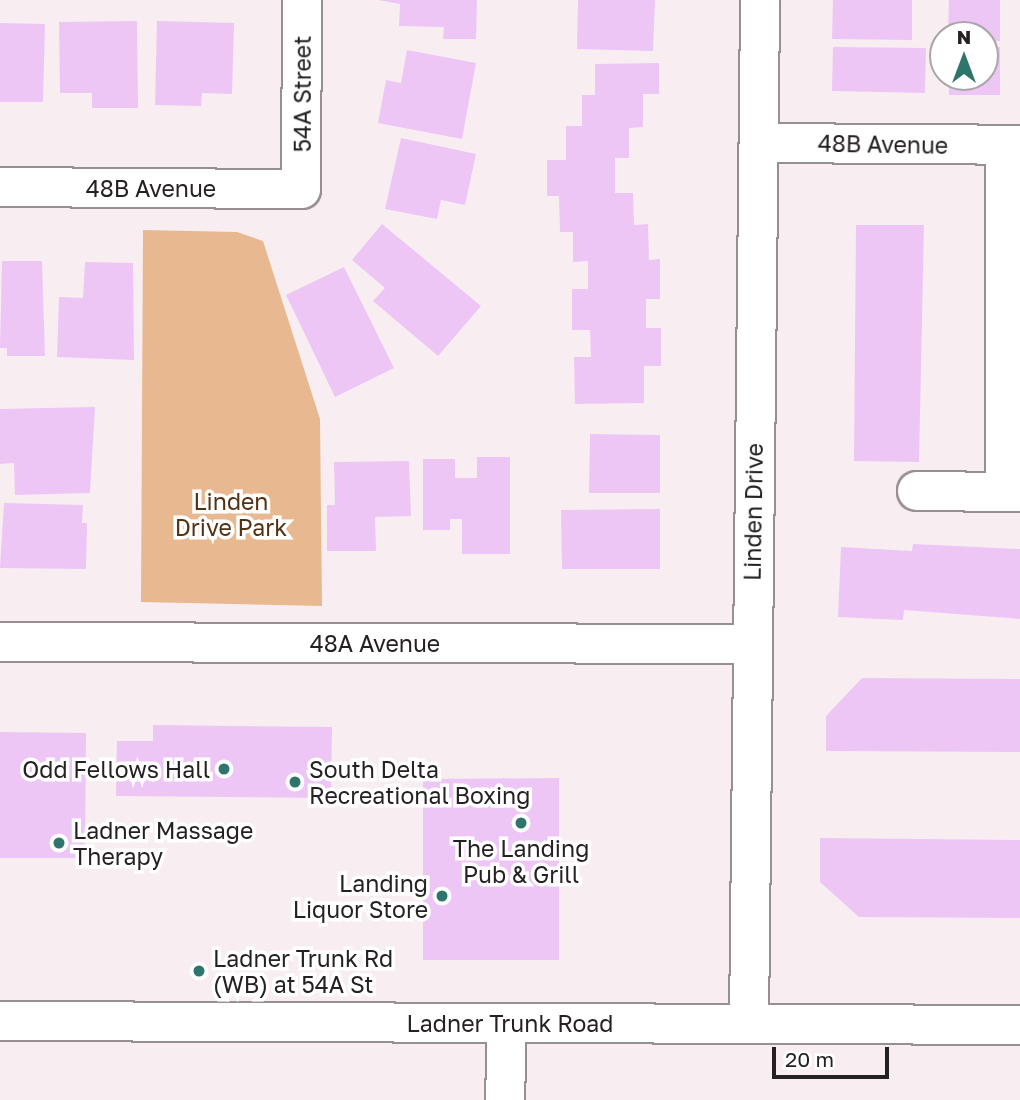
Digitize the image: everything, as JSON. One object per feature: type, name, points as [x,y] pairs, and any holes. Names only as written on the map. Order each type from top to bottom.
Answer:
[{"type":"street","name":"54A Street","points":[[301,189],[302,0]]},
{"type":"street","name":"Linden Drive","points":[[749,1024],[750,644],[761,143],[760,0]]},
{"type":"street","name":"48B Avenue","points":[[761,143],[1012,145],[1013,492],[917,491]]},
{"type":"street","name":"48B Avenue","points":[[0,187],[301,189]]},
{"type":"street","name":"48A Avenue","points":[[0,642],[750,644]]},
{"type":"street","name":"Ladner Trunk Road","points":[[0,1021],[1020,1025]]},
{"type":"street","points":[[505,1100],[507,1023]]},
{"type":"green space","name":"Linden Drive Park","points":[[143,230],[237,232],[263,241],[320,419],[322,606],[141,602]]},
{"type":"building","points":[[378,0],[477,0],[476,39],[443,39],[444,27],[399,26],[400,4]]},
{"type":"building","points":[[578,0],[655,0],[653,51],[577,49]]},
{"type":"building","points":[[833,0],[912,0],[912,40],[832,39]]},
{"type":"building","points":[[949,0],[1000,0],[1000,41],[999,21],[948,21]]},
{"type":"building","points":[[137,21],[138,108],[92,108],[92,93],[60,93],[59,22]]},
{"type":"building","points":[[157,21],[234,23],[232,94],[202,93],[201,106],[155,105]]},
{"type":"building","points":[[0,23],[45,24],[43,102],[0,102]]},
{"type":"building","points":[[833,47],[926,48],[925,93],[832,91]]},
{"type":"building","points":[[1000,47],[1000,95],[949,95],[949,91],[999,91]]},
{"type":"building","points":[[407,50],[476,63],[462,139],[378,123],[386,80],[401,83]]},
{"type":"building","points":[[659,63],[659,94],[643,94],[643,127],[629,128],[629,158],[615,158],[615,193],[633,193],[634,225],[648,224],[649,260],[660,259],[660,299],[646,299],[646,328],[661,328],[661,366],[644,366],[644,403],[575,404],[574,357],[591,357],[590,330],[572,330],[572,289],[588,289],[588,261],[573,262],[573,232],[560,232],[559,196],[547,196],[547,160],[566,160],[566,126],[582,126],[582,95],[595,95],[595,64]]},
{"type":"building","points":[[401,138],[476,154],[465,205],[441,200],[437,219],[385,209]]},
{"type":"building","points":[[382,224],[481,306],[438,356],[373,301],[385,288],[352,260]]},
{"type":"building","points":[[856,225],[924,225],[919,462],[854,461]]},
{"type":"building","points":[[2,261],[42,261],[45,356],[7,356],[7,348],[0,348]]},
{"type":"building","points":[[85,262],[133,263],[134,360],[57,357],[59,297],[83,298]]},
{"type":"building","points":[[344,267],[394,368],[335,397],[286,295]]},
{"type":"building","points":[[95,407],[90,493],[15,495],[14,463],[0,464],[0,409]]},
{"type":"building","points":[[590,434],[660,435],[660,493],[589,493]]},
{"type":"building","points":[[477,457],[510,457],[510,554],[462,554],[462,519],[450,519],[450,530],[423,530],[423,459],[455,459],[455,478],[477,478]]},
{"type":"building","points":[[409,461],[411,516],[375,517],[376,551],[327,551],[327,505],[335,505],[334,462]]},
{"type":"building","points":[[4,503],[83,505],[82,523],[87,523],[86,569],[0,568]]},
{"type":"building","points":[[660,509],[660,569],[562,569],[561,510]]},
{"type":"building","points":[[913,544],[1020,549],[1020,619],[904,610],[903,620],[838,617],[841,547],[912,551]]},
{"type":"building","points":[[862,678],[1020,679],[1020,752],[826,751],[826,716]]},
{"type":"building","name":"Odd Fellows Hall","points":[[153,725],[332,727],[331,798],[116,796],[117,741],[153,741]]},
{"type":"building","points":[[0,732],[86,733],[85,858],[0,858]]},
{"type":"building","points":[[559,778],[559,960],[423,960],[423,779]]},
{"type":"building","points":[[820,838],[1020,840],[1020,918],[859,917],[820,882]]},
{"type":"place","name":"Odd Fellows Hall","points":[[224,769]]},
{"type":"place","name":"South Delta Recreational Boxing","points":[[295,782]]},
{"type":"place","name":"The Landing Pub & Grill","points":[[521,823]]},
{"type":"place","name":"Ladner Massage Therapy","points":[[59,843]]},
{"type":"place","name":"Landing Liquor Store","points":[[442,896]]},
{"type":"place","name":"Ladner Trunk Rd (WB) at 54A St","points":[[199,971]]}]
